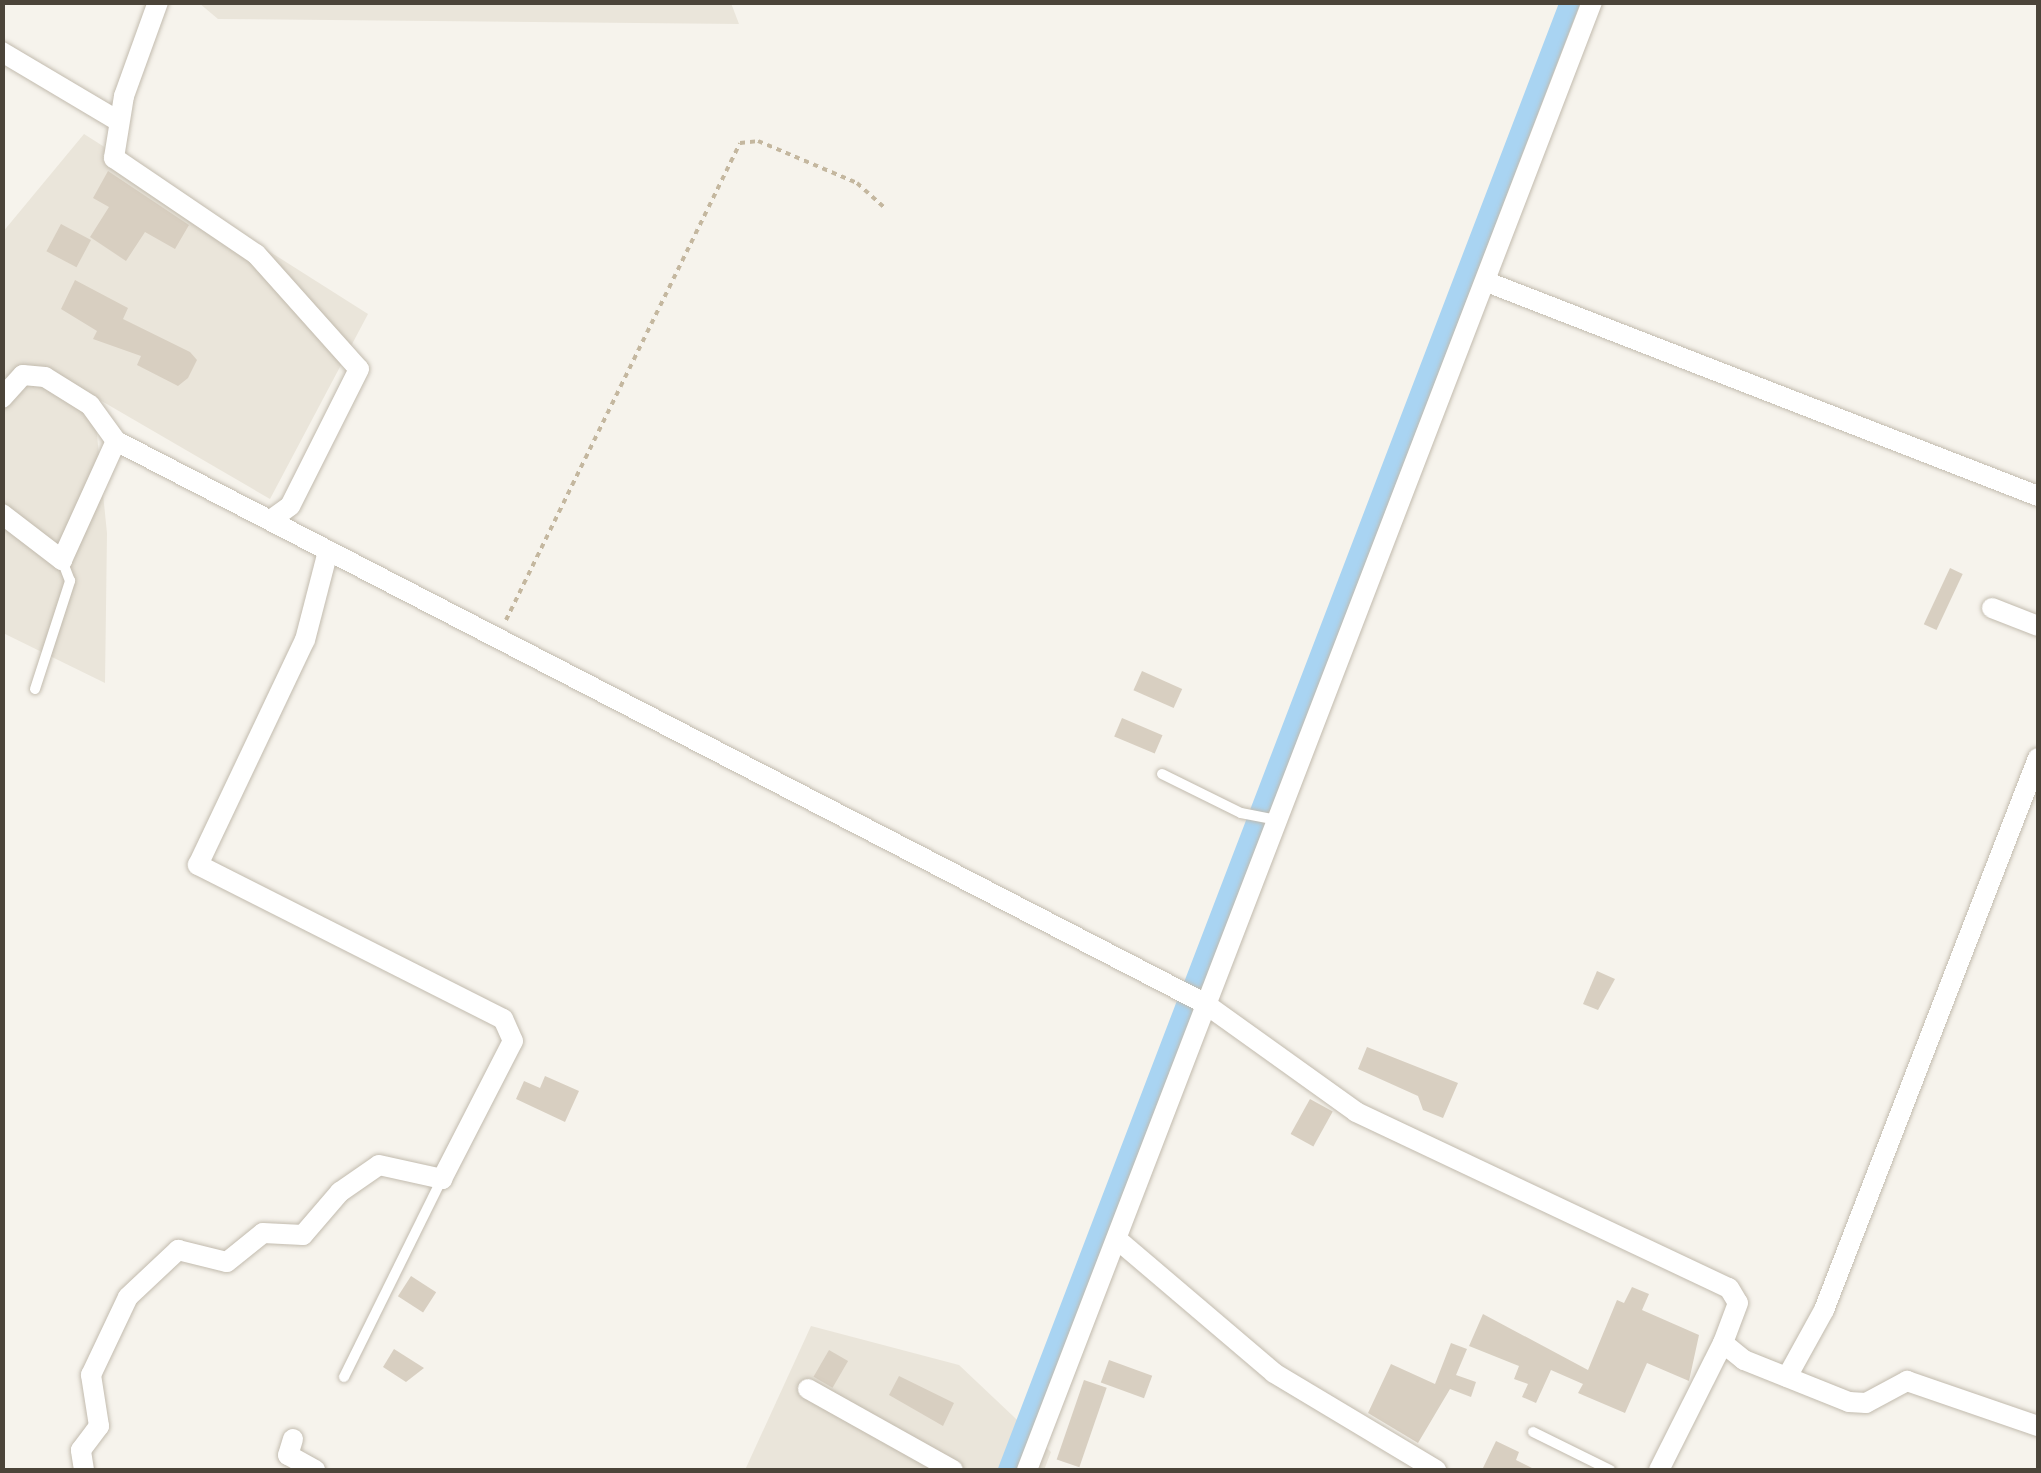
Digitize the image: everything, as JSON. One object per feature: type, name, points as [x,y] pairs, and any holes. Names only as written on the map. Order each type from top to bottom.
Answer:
[{"type":"street","points":[[158,2],[118,120],[119,164],[245,244],[358,364],[356,383],[290,506],[270,520]]},
{"type":"street","points":[[1027,1470],[1592,2]]},
{"type":"street","points":[[2,52],[118,120]]},
{"type":"street","points":[[1487,282],[2038,496]]},
{"type":"street","points":[[2,398],[23,375],[44,376],[90,405],[116,441],[1174,990],[1356,1112],[1728,1288],[1738,1303],[1723,1344],[1660,1470]]},
{"type":"street","points":[[2,514],[62,560],[116,441]]},
{"type":"street","points":[[84,1470],[81,1450],[99,1426],[91,1375],[123,1304],[170,1256],[193,1249],[226,1262],[263,1233],[303,1235],[340,1192],[380,1166],[442,1179],[513,1041],[512,1024],[198,864],[305,640],[328,551]]},
{"type":"street","points":[[1992,608],[2038,626]]},
{"type":"street","points":[[1787,1377],[1824,1310],[2038,758]]},
{"type":"street","points":[[1118,1240],[1274,1373],[1436,1470]]},
{"type":"street","points":[[1723,1344],[1787,1377],[1866,1404],[1907,1381],[2038,1426]]},
{"type":"street","points":[[808,1390],[953,1470]]},
{"type":"street","points":[[293,1439],[288,1456],[315,1470]]},
{"type":"lane","points":[[35,689],[70,580],[62,560]]},
{"type":"lane","points":[[1162,774],[1252,817],[1276,820]]},
{"type":"lane","points":[[344,1377],[442,1179]]},
{"type":"lane","points":[[1533,1432],[1610,1470]]},
{"type":"path","points":[[498,637],[740,143],[758,141],[857,183],[884,208]]},
{"type":"shaded area","points":[[199,3],[731,3],[739,24],[218,19]]},
{"type":"shaded area","points":[[84,134],[368,314],[270,499],[93,396],[107,533],[105,683],[3,633],[2,233]]},
{"type":"shaded area","points":[[811,1326],[959,1365],[1051,1452],[1044,1470],[745,1470]]},
{"type":"building","points":[[108,171],[189,225],[175,249],[145,232],[126,261],[90,237],[109,207],[93,198]]},
{"type":"building","points":[[61,224],[91,240],[76,267],[46,251]]},
{"type":"building","points":[[75,280],[128,308],[123,319],[190,352],[197,360],[188,378],[178,386],[137,365],[141,356],[93,339],[97,331],[61,309]]},
{"type":"building","points":[[1950,568],[1963,574],[1936,630],[1924,624]]},
{"type":"building","points":[[1142,671],[1182,689],[1174,708],[1133,690]]},
{"type":"building","points":[[1122,718],[1163,735],[1155,754],[1114,736]]},
{"type":"building","points":[[1597,971],[1615,979],[1598,1010],[1583,1004]]},
{"type":"building","points":[[1367,1047],[1458,1083],[1443,1118],[1423,1110],[1418,1096],[1358,1069]]},
{"type":"building","points":[[545,1076],[579,1091],[565,1122],[516,1099],[524,1081],[540,1088]]},
{"type":"building","points":[[1310,1099],[1333,1112],[1313,1147],[1291,1134]]},
{"type":"building","points":[[411,1276],[436,1292],[423,1312],[398,1296]]},
{"type":"building","points":[[1632,1287],[1649,1294],[1642,1310],[1699,1335],[1689,1381],[1647,1363],[1625,1413],[1578,1393],[1583,1384],[1551,1370],[1536,1403],[1522,1397],[1528,1384],[1514,1379],[1519,1366],[1469,1346],[1483,1314],[1588,1370],[1617,1300],[1624,1303]]},
{"type":"building","points":[[1451,1343],[1467,1349],[1456,1375],[1476,1382],[1471,1397],[1450,1389],[1418,1443],[1368,1413],[1391,1364],[1435,1384]]},
{"type":"building","points":[[394,1349],[424,1368],[406,1382],[383,1367]]},
{"type":"building","points":[[829,1350],[848,1361],[833,1388],[814,1377]]},
{"type":"building","points":[[1109,1360],[1152,1376],[1144,1398],[1101,1383]]},
{"type":"building","points":[[899,1376],[954,1403],[943,1426],[889,1395]]},
{"type":"building","points":[[1084,1380],[1107,1388],[1079,1467],[1057,1459]]},
{"type":"building","points":[[1496,1441],[1519,1452],[1516,1460],[1536,1470],[1482,1470]]},
{"type":"waterway","points":[[1008,1470],[1570,2]]}]
